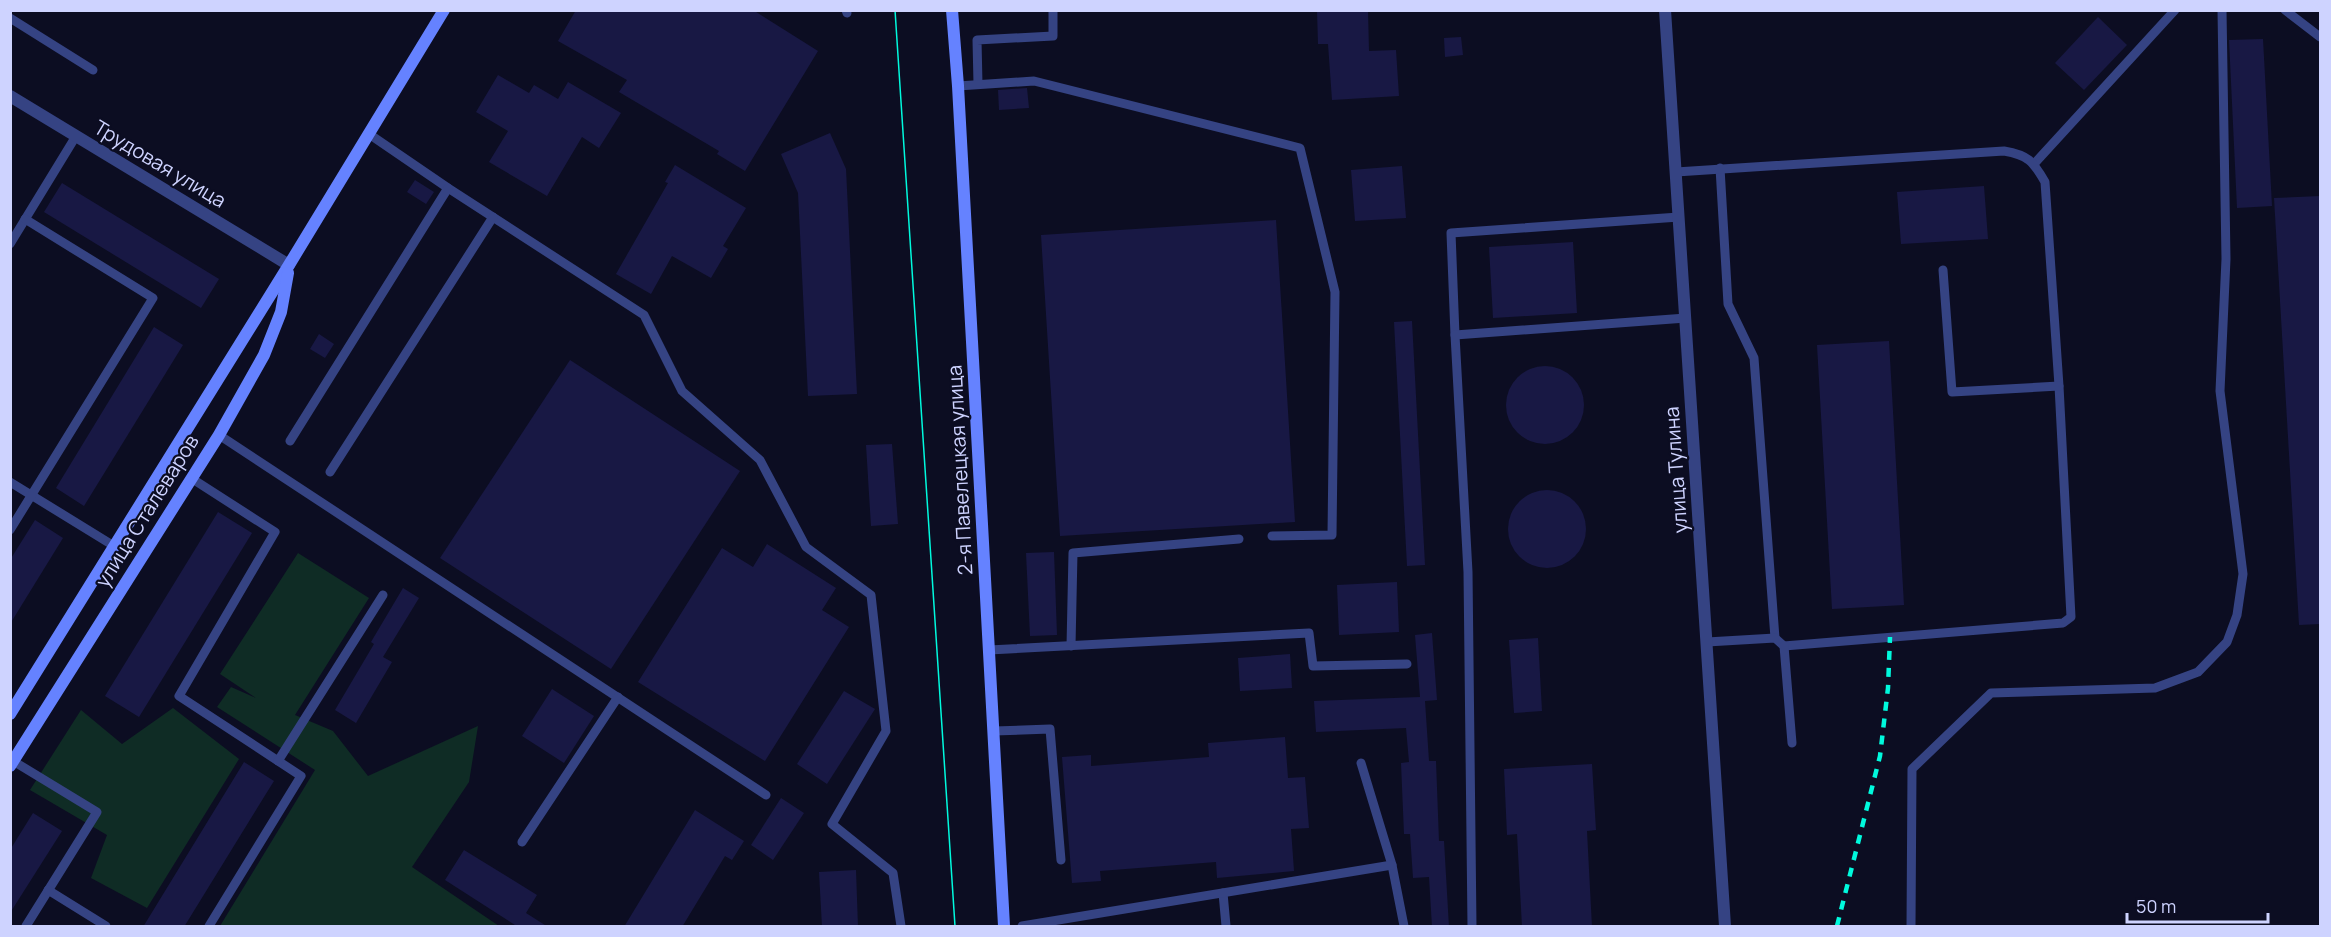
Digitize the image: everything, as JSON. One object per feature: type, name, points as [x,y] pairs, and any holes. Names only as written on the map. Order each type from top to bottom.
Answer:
[{"type":"street","name":"улица Сталеваров","points":[[10,714],[289,266],[444,10]]},
{"type":"street","name":"2-я Павелецкая улица","points":[[952,10],[1004,927]]},
{"type":"street","name":"улица Тулина","points":[[1665,10],[1725,927]]},
{"type":"street","name":"Трудовая улица","points":[[10,96],[289,266]]},
{"type":"street","name":"улица Сталеваров","points":[[12,764],[219,435],[264,355],[281,312],[289,266]]},
{"type":"lane","points":[[978,84],[977,40],[1053,36],[1053,10]]},
{"type":"lane","points":[[2034,164],[2175,10]]},
{"type":"lane","points":[[1911,927],[1912,769],[1991,693],[2155,688],[2198,672],[2227,642],[2237,615],[2243,573],[2220,391],[2226,259],[2222,10]]},
{"type":"lane","points":[[2285,10],[2320,37]]},
{"type":"lane","points":[[10,18],[93,69]]},
{"type":"lane","points":[[958,86],[1034,81],[1300,148],[1335,292],[1332,535],[1272,536]]},
{"type":"lane","points":[[369,134],[448,189],[645,315],[682,391],[760,460],[806,547],[871,595],[886,731],[832,824],[893,873],[901,927]]},
{"type":"lane","points":[[10,244],[76,136]]},
{"type":"lane","points":[[1676,172],[2004,151],[2020,154],[2034,164],[2045,182],[2059,386],[2071,617],[2063,623],[1784,646]]},
{"type":"lane","points":[[1720,168],[1728,304],[1754,358],[1775,638],[1784,646],[1792,743]]},
{"type":"lane","points":[[290,441],[448,189]]},
{"type":"lane","points":[[330,472],[493,217]]},
{"type":"lane","points":[[1472,927],[1468,572],[1451,233],[1679,217]]},
{"type":"lane","points":[[10,530],[153,298],[25,219]]},
{"type":"lane","points":[[1943,270],[1952,392],[2059,386]]},
{"type":"lane","points":[[1455,335],[1686,318]]},
{"type":"lane","points":[[219,435],[766,795]]},
{"type":"lane","points":[[191,478],[275,532],[179,696],[301,776],[209,927]]},
{"type":"lane","points":[[10,482],[114,546]]},
{"type":"lane","points":[[1071,646],[1073,553],[1239,539]]},
{"type":"lane","points":[[278,761],[383,595]]},
{"type":"lane","points":[[989,650],[1309,633],[1313,666],[1407,664]]},
{"type":"lane","points":[[1707,642],[1775,638]]},
{"type":"lane","points":[[522,842],[618,697]]},
{"type":"lane","points":[[994,731],[1050,729],[1061,860]]},
{"type":"lane","points":[[1360,762],[1392,865],[1404,927]]},
{"type":"lane","points":[[12,764],[97,812],[26,927]]},
{"type":"lane","points":[[1022,927],[1392,865]]},
{"type":"lane","points":[[48,890],[106,927]]},
{"type":"lane","points":[[1223,893],[1226,927]]},
{"type":"green space","points":[[298,553],[369,598],[295,715],[333,731],[368,776],[478,726],[469,782],[412,867],[499,926],[220,926],[315,770],[217,707],[231,687],[256,698],[220,674]]},
{"type":"green space","points":[[173,708],[239,759],[147,908],[91,878],[107,835],[30,790],[81,710],[122,744]]},
{"type":"building","points":[[576,10],[753,10],[818,51],[745,171],[717,154],[719,151],[619,92],[627,80],[558,41]]},
{"type":"building","points":[[1317,10],[1368,10],[1369,51],[1396,50],[1399,96],[1332,100],[1328,44],[1318,44]]},
{"type":"building","points":[[2098,17],[2127,45],[2084,90],[2055,63]]},
{"type":"building","points":[[1461,37],[1463,55],[1445,57],[1444,38]]},
{"type":"building","points":[[2263,39],[2272,206],[2237,208],[2229,40]]},
{"type":"building","points":[[498,75],[529,93],[534,85],[558,99],[568,82],[621,113],[599,148],[582,137],[547,196],[489,162],[508,131],[476,112]]},
{"type":"building","points":[[1027,88],[1029,108],[999,110],[998,90]]},
{"type":"building","points":[[830,133],[846,169],[857,394],[808,396],[798,193],[781,154]]},
{"type":"building","points":[[675,165],[746,208],[723,246],[728,249],[711,278],[672,256],[651,294],[616,274],[668,183],[665,182]]},
{"type":"building","points":[[1402,166],[1406,218],[1355,221],[1351,170]]},
{"type":"building","points":[[415,180],[434,192],[426,204],[407,192]]},
{"type":"building","points":[[62,183],[219,279],[201,308],[44,212]]},
{"type":"building","points":[[1984,186],[1988,239],[1901,244],[1897,192]]},
{"type":"building","points":[[2320,196],[2320,624],[2299,625],[2274,198]]},
{"type":"building","points":[[1276,220],[1295,522],[1060,536],[1041,235]]},
{"type":"building","points":[[1573,242],[1577,313],[1493,318],[1489,247]]},
{"type":"building","points":[[1412,321],[1425,565],[1407,566],[1394,322]]},
{"type":"building","points":[[154,327],[183,345],[84,506],[56,488]]},
{"type":"building","points":[[319,334],[334,344],[325,358],[310,349]]},
{"type":"building","points":[[1889,341],[1904,605],[1832,609],[1817,345]]},
{"type":"building","points":[[570,360],[740,471],[611,669],[440,558]]},
{"type":"building","points":[[1545,366],[1560,369],[1573,377],[1581,390],[1584,405],[1581,420],[1573,433],[1560,441],[1545,444],[1530,441],[1517,433],[1509,420],[1506,405],[1509,390],[1517,377],[1530,369]]},
{"type":"building","points":[[892,444],[898,524],[871,526],[866,445]]},
{"type":"building","points":[[1547,490],[1562,493],[1575,501],[1583,514],[1586,529],[1583,544],[1575,557],[1562,565],[1547,568],[1532,565],[1519,557],[1511,544],[1508,529],[1511,514],[1519,501],[1532,493]]},
{"type":"building","points":[[218,512],[252,533],[139,717],[105,696]]},
{"type":"building","points":[[35,520],[63,538],[10,624],[10,560]]},
{"type":"building","points":[[767,544],[836,588],[822,610],[849,627],[765,761],[638,682],[722,548],[753,567]]},
{"type":"building","points":[[1054,552],[1057,635],[1030,636],[1026,553]]},
{"type":"building","points":[[1397,582],[1399,632],[1339,635],[1337,585]]},
{"type":"building","points":[[403,588],[419,598],[383,657],[392,662],[356,723],[335,710],[374,644],[371,642]]},
{"type":"building","points":[[1432,633],[1437,700],[1425,701],[1429,761],[1436,761],[1439,841],[1444,841],[1449,927],[1432,927],[1429,877],[1413,878],[1410,834],[1404,834],[1401,763],[1409,762],[1406,728],[1316,732],[1314,701],[1420,697],[1415,635]]},
{"type":"building","points":[[1538,638],[1542,711],[1514,713],[1509,640]]},
{"type":"building","points":[[1290,654],[1292,688],[1240,691],[1238,658]]},
{"type":"building","points":[[552,689],[594,716],[564,763],[522,736]]},
{"type":"building","points":[[844,691],[875,709],[827,784],[797,764]]},
{"type":"building","points":[[1285,737],[1288,778],[1305,777],[1309,828],[1291,829],[1294,871],[1217,878],[1216,862],[1100,871],[1101,881],[1072,883],[1062,757],[1091,755],[1091,766],[1209,757],[1208,743]]},
{"type":"building","points":[[244,762],[274,781],[184,927],[143,927]]},
{"type":"building","points":[[1592,764],[1596,830],[1587,831],[1592,927],[1522,927],[1517,834],[1507,835],[1504,769]]},
{"type":"building","points":[[781,798],[804,813],[773,860],[751,845]]},
{"type":"building","points":[[695,810],[744,841],[732,860],[725,856],[682,927],[624,927]]},
{"type":"building","points":[[33,813],[62,831],[10,913],[10,850]]},
{"type":"building","points":[[464,850],[537,895],[526,913],[548,927],[518,927],[445,880]]},
{"type":"building","points":[[856,870],[858,927],[822,927],[819,872]]},
{"type":"tram line","points":[[895,10],[955,926]]},
{"type":"railway","points":[[1837,926],[1880,756],[1888,688],[1890,637]]}]
